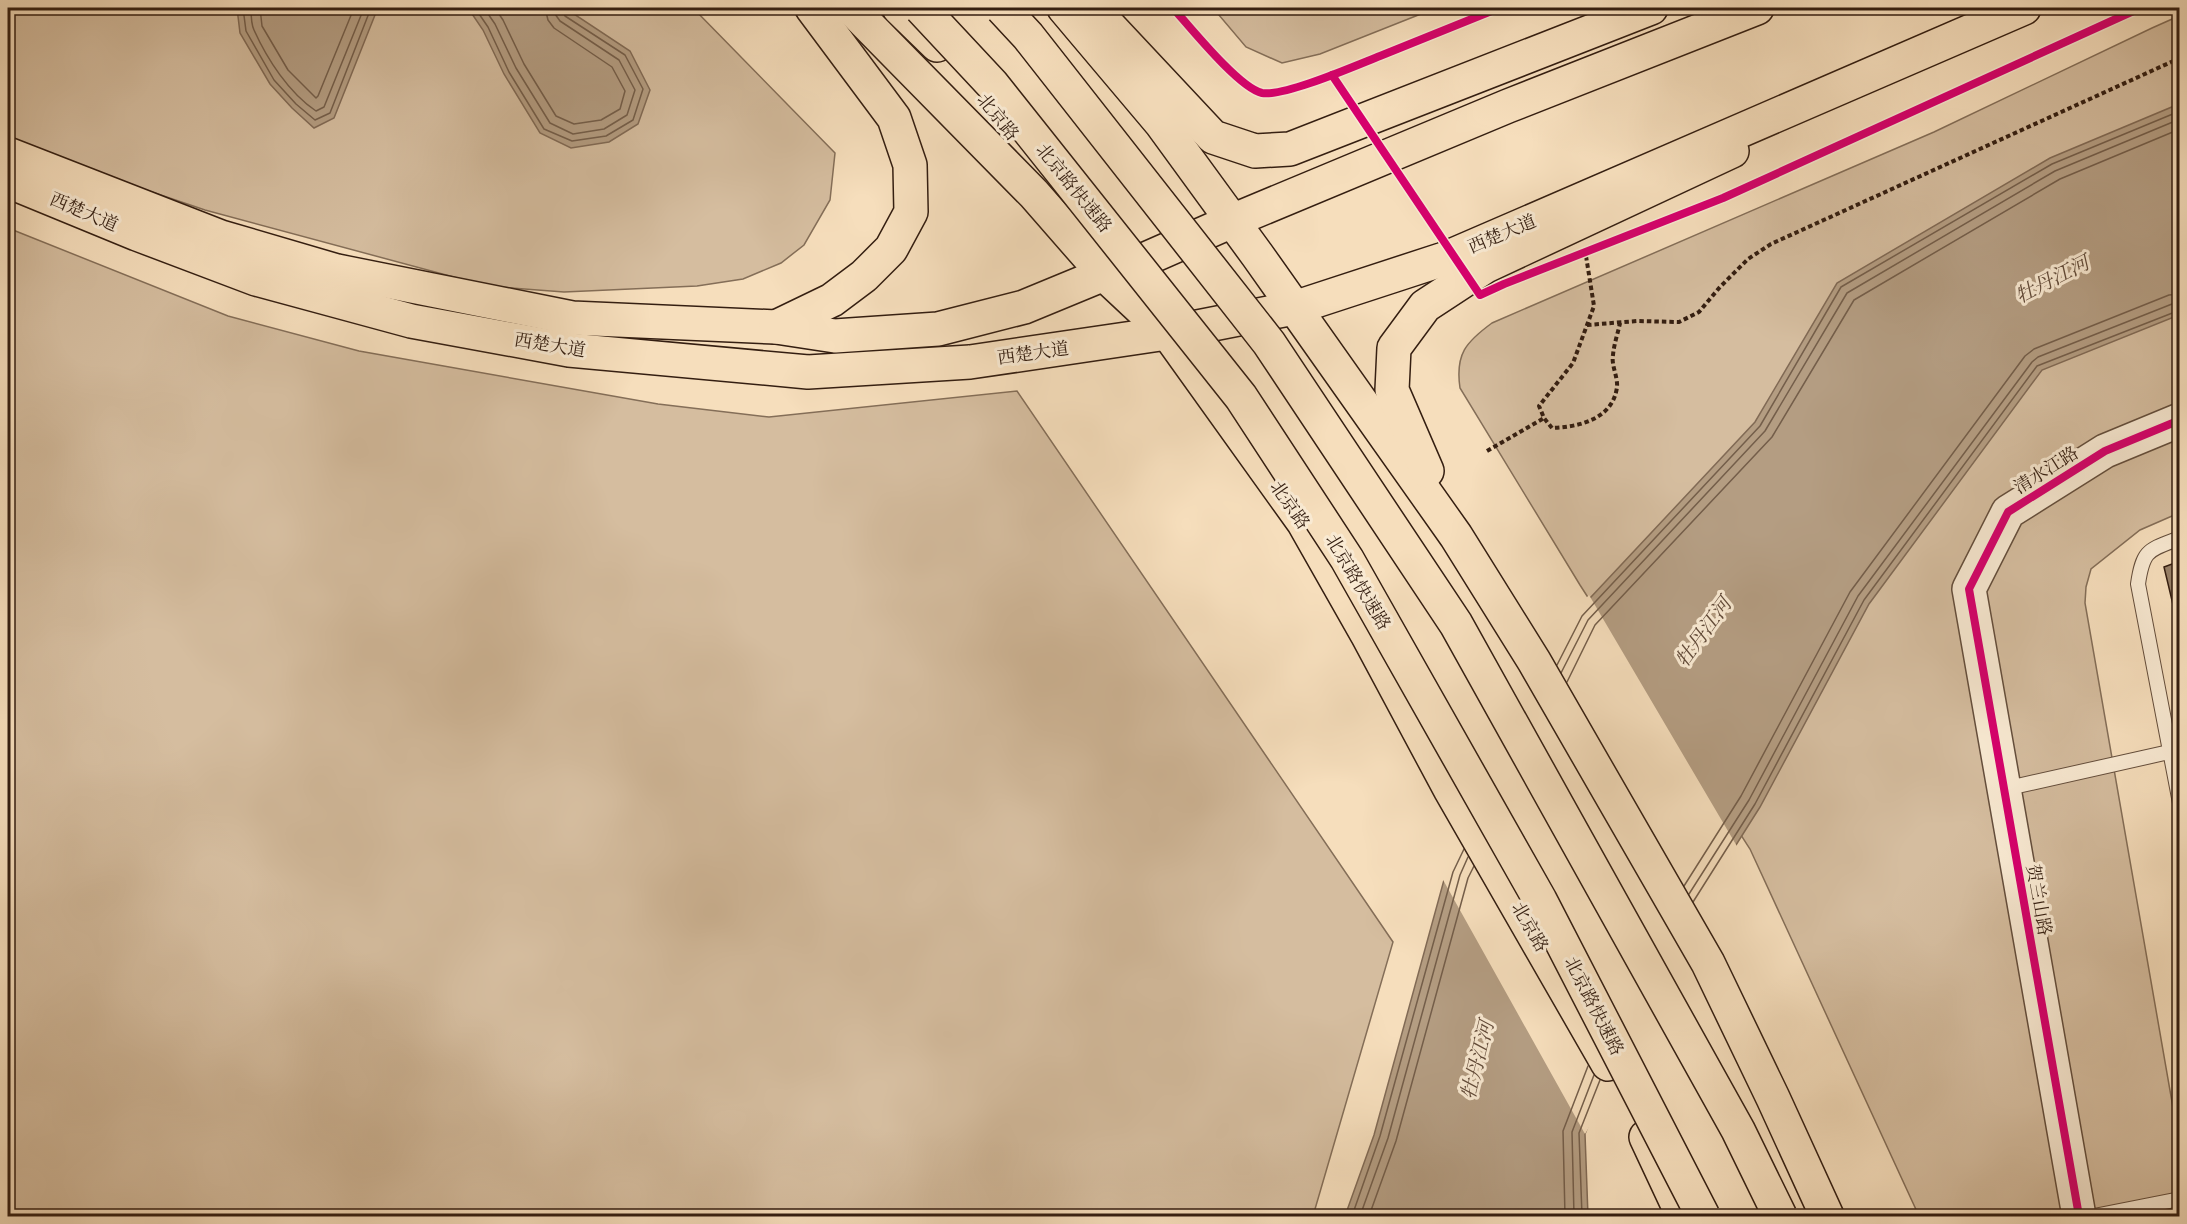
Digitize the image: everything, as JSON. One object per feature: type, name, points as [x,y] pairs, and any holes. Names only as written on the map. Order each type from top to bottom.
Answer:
[{"type":"main road","points":[[776,327],[832,300],[864,276],[891,249],[911,212],[910,165],[894,118],[812,8]]},
{"type":"main road","points":[[851,8],[1113,271]]},
{"type":"main road","name":"北京路","points":[[899,8],[942,49],[1113,271],[1167,333],[1304,523],[1367,634],[1450,789],[1626,1095],[1683,1216]]},
{"type":"main road","name":"北京路快速路","points":[[921,8],[992,84],[1241,397],[1347,559],[1540,900],[1703,1216]]},
{"type":"main road","points":[[1002,8],[1028,36],[1269,343],[1456,624],[1738,1130],[1780,1216]]},
{"type":"main road","points":[[1064,8],[1161,123],[1456,536],[1534,661],[1708,963],[1827,1216]]},
{"type":"main road","points":[[1092,8],[1213,137],[1255,152],[1290,149],[1651,8]]},
{"type":"main road","name":"西楚大道","points":[[8,153],[221,237],[337,271],[572,318],[776,327],[835,336],[938,329],[1024,307],[1508,106],[1757,8]]},
{"type":"main road","name":"西楚大道","points":[[8,181],[137,234],[256,279],[411,321],[569,350],[808,372],[970,362],[1167,333],[1294,308],[1444,259],[2024,8]]},
{"type":"main road","points":[[1456,536],[1392,390],[1394,348],[1425,306],[1486,266],[2033,8]]},
{"type":"street","name":"清水江路","points":[[1969,589],[2008,512],[2105,451],[2180,420]]},
{"type":"street","name":"贺兰山路","points":[[1969,589],[2079,1216]]},
{"type":"lane","points":[[2180,538],[2149,550],[2140,565],[2138,584],[2180,803]]},
{"type":"lane","points":[[2004,789],[2169,752]]},
{"type":"lane","points":[[2094,1216],[2180,1199]]},
{"type":"path","points":[[1587,325],[1679,322],[1699,312],[1748,259],[1771,244],[2180,58]]},
{"type":"path","points":[[1575,255],[1596,247]]},
{"type":"path","points":[[1586,251],[1594,306],[1573,363],[1539,406],[1544,418],[1552,428],[1570,427],[1595,420],[1609,408],[1617,387],[1612,357],[1620,323]]},
{"type":"path","points":[[1487,451],[1544,418]]},
{"type":"shaded area","points":[[8,8],[693,8],[835,153],[830,200],[804,245],[781,263],[743,279],[697,286],[564,292],[487,286],[205,210],[81,168],[8,139]]},
{"type":"shaded area","points":[[1213,8],[1436,8],[1320,54],[1282,63],[1246,47]]},
{"type":"shaded area","points":[[2179,16],[2179,513],[2140,530],[2091,569],[2085,603],[2179,1142],[2179,1216],[1919,1216],[1750,849],[1580,585],[1460,388],[1459,366],[1469,343],[1492,323],[1934,132]]},
{"type":"shaded area","points":[[8,228],[228,316],[359,351],[658,404],[769,417],[1017,391],[1393,942],[1313,1216],[8,1216]]},
{"type":"water","points":[[237,8],[385,8],[375,15],[334,118],[314,128],[270,84],[240,33]]},
{"type":"water","points":[[468,8],[565,8],[630,51],[650,90],[638,124],[609,142],[571,148],[540,133],[504,74],[483,30]]},
{"type":"water","name":"牡丹江河","points":[[2179,104],[2179,315],[2042,370],[1869,604],[1760,807],[1638,1000],[1585,1134],[1588,1216],[1345,1216],[1374,1135],[1447,869],[1577,612],[1755,422],[1837,283],[2050,158]]},
{"type":"pier","points":[[1589,595],[1738,848],[1641,1002],[1594,1119],[1585,1134],[1442,878],[1444,868],[1574,611]]},
{"type":"building","points":[[2180,561],[2180,634],[2164,567]]},
{"type":"cycle path","points":[[1173,8],[1228,69],[1252,89],[1262,93],[1286,90],[1321,79],[1499,8]]},
{"type":"cycle path","points":[[1332,75],[1480,295],[1723,198],[2140,8]]},
{"type":"cycle path","points":[[2079,1216],[1969,589],[2008,512],[2105,451],[2180,420]]}]
